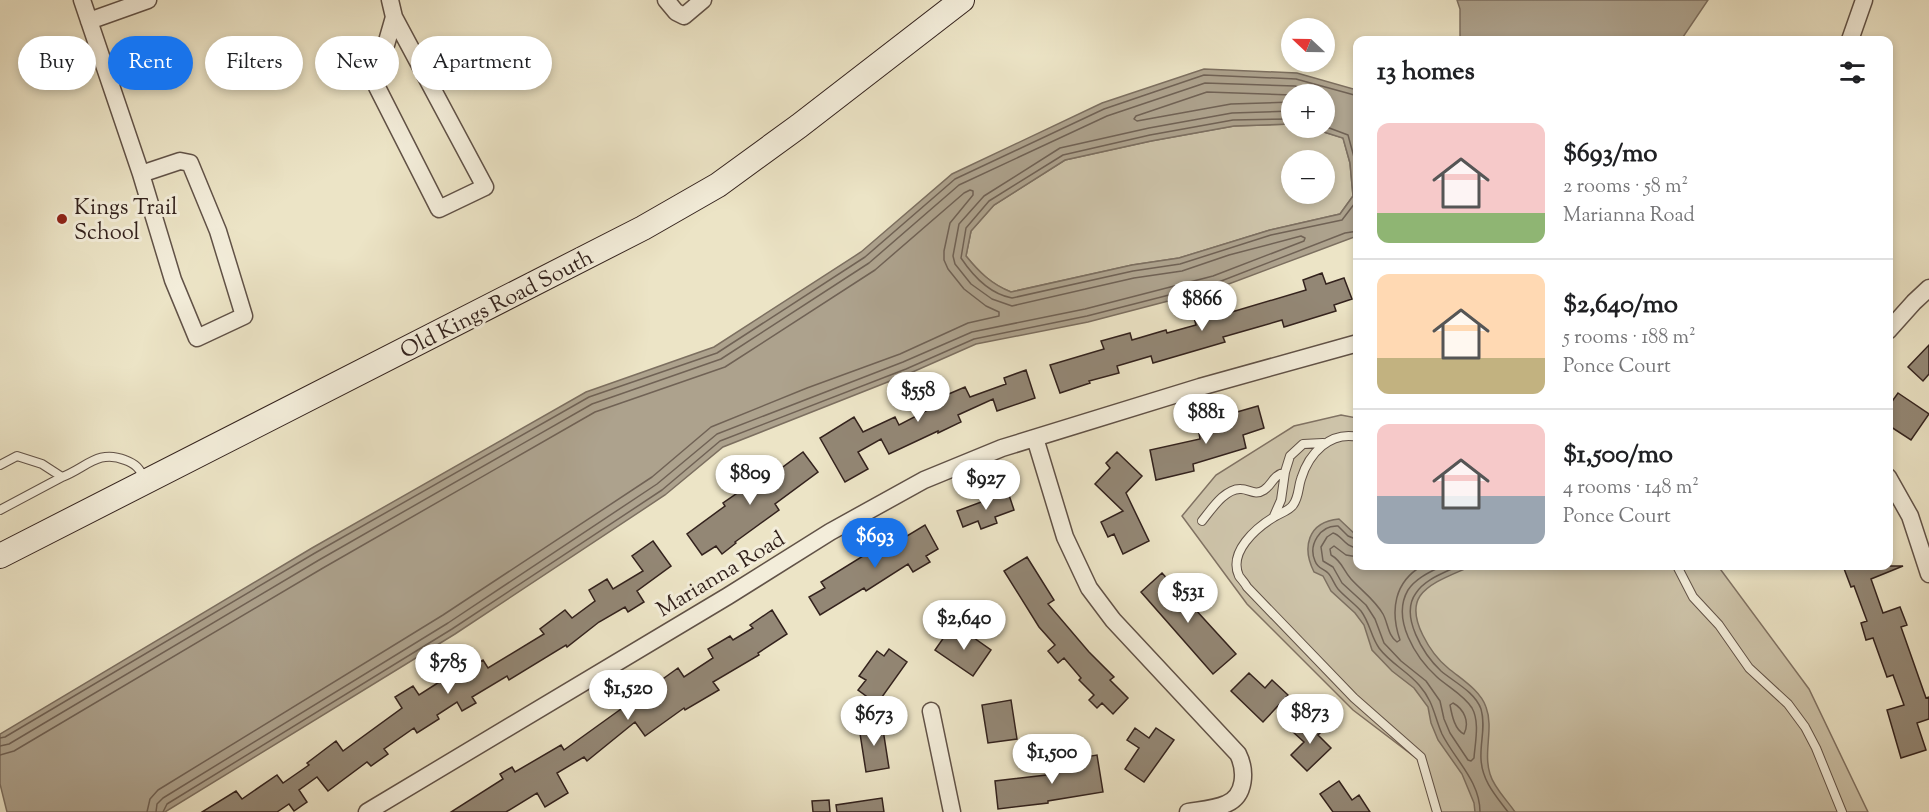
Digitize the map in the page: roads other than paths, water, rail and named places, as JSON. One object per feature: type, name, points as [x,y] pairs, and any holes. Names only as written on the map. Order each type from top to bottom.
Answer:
[{"type":"street","points":[[82,0],[174,280],[196,338],[244,316],[218,231],[190,163],[180,161],[171,163],[141,174]]},
{"type":"street","points":[[89,21],[148,0]]},
{"type":"street","points":[[390,0],[394,17],[485,188],[439,209],[377,87],[377,76],[394,17]]},
{"type":"street","points":[[666,0],[676,12],[684,16],[701,2]]},
{"type":"street","name":"Old Kings Road South","points":[[0,556],[643,228],[718,185],[799,126],[962,0]]},
{"type":"street","points":[[1851,36],[1864,0]]},
{"type":"street","points":[[1893,325],[1929,288]]},
{"type":"street","name":"Marianna Road","points":[[367,812],[884,501],[952,467],[1002,448],[1200,387],[1353,344]]},
{"type":"street","points":[[1035,438],[1065,537],[1089,588],[1113,620],[1242,761],[1243,784],[1235,798],[1226,804],[1188,812]]},
{"type":"street","points":[[1893,485],[1910,516],[1929,574]]},
{"type":"street","points":[[931,711],[952,812]]},
{"type":"lane","points":[[1353,436],[1332,438],[1323,443],[1307,464],[1301,478],[1298,496],[1292,507],[1256,529],[1242,546],[1238,560],[1238,574],[1247,587],[1354,698],[1421,757],[1437,812]]},
{"type":"lane","points":[[1274,516],[1281,500],[1290,456],[1303,444],[1323,443]]},
{"type":"lane","points":[[0,510],[75,472],[98,457],[108,455],[136,465],[147,481]]},
{"type":"lane","points":[[0,465],[17,456],[42,464],[62,477]]},
{"type":"lane","points":[[1202,521],[1225,495],[1240,488],[1255,493],[1264,490],[1277,475],[1285,472]]},
{"type":"lane","points":[[1679,570],[1693,597],[1719,625],[1749,669],[1788,704],[1805,727],[1842,812]]},
{"type":"water","points":[[1457,0],[1708,0],[1684,36],[1460,36],[1460,9]]},
{"type":"water","points":[[1204,69],[1297,73],[1353,89],[1353,196],[1353,237],[1218,288],[1088,322],[976,344],[908,374],[723,447],[665,495],[455,634],[165,812],[7,812],[0,784],[0,734],[312,548],[586,392],[714,347],[861,252],[952,174],[1102,103]],"holes":[[[1281,84],[1335,84],[1335,136],[1343,138],[1350,163],[1353,196],[1340,214],[1270,230],[1179,258],[1132,265],[1011,292],[986,277],[966,256],[971,231],[994,205],[1065,160],[1234,126],[1281,124]]]},
{"type":"water","points":[[1339,519],[1353,532],[1353,570],[1462,570],[1437,582],[1420,596],[1416,614],[1418,625],[1435,654],[1475,690],[1483,701],[1489,723],[1488,766],[1490,774],[1515,812],[1475,812],[1474,803],[1462,774],[1438,740],[1428,707],[1414,688],[1392,671],[1372,650],[1364,625],[1355,613],[1331,591],[1323,576],[1314,572],[1308,554],[1308,545],[1314,531],[1328,521]]},
{"type":"place","name":"Kings Trail School","points":[[62,219]]}]
